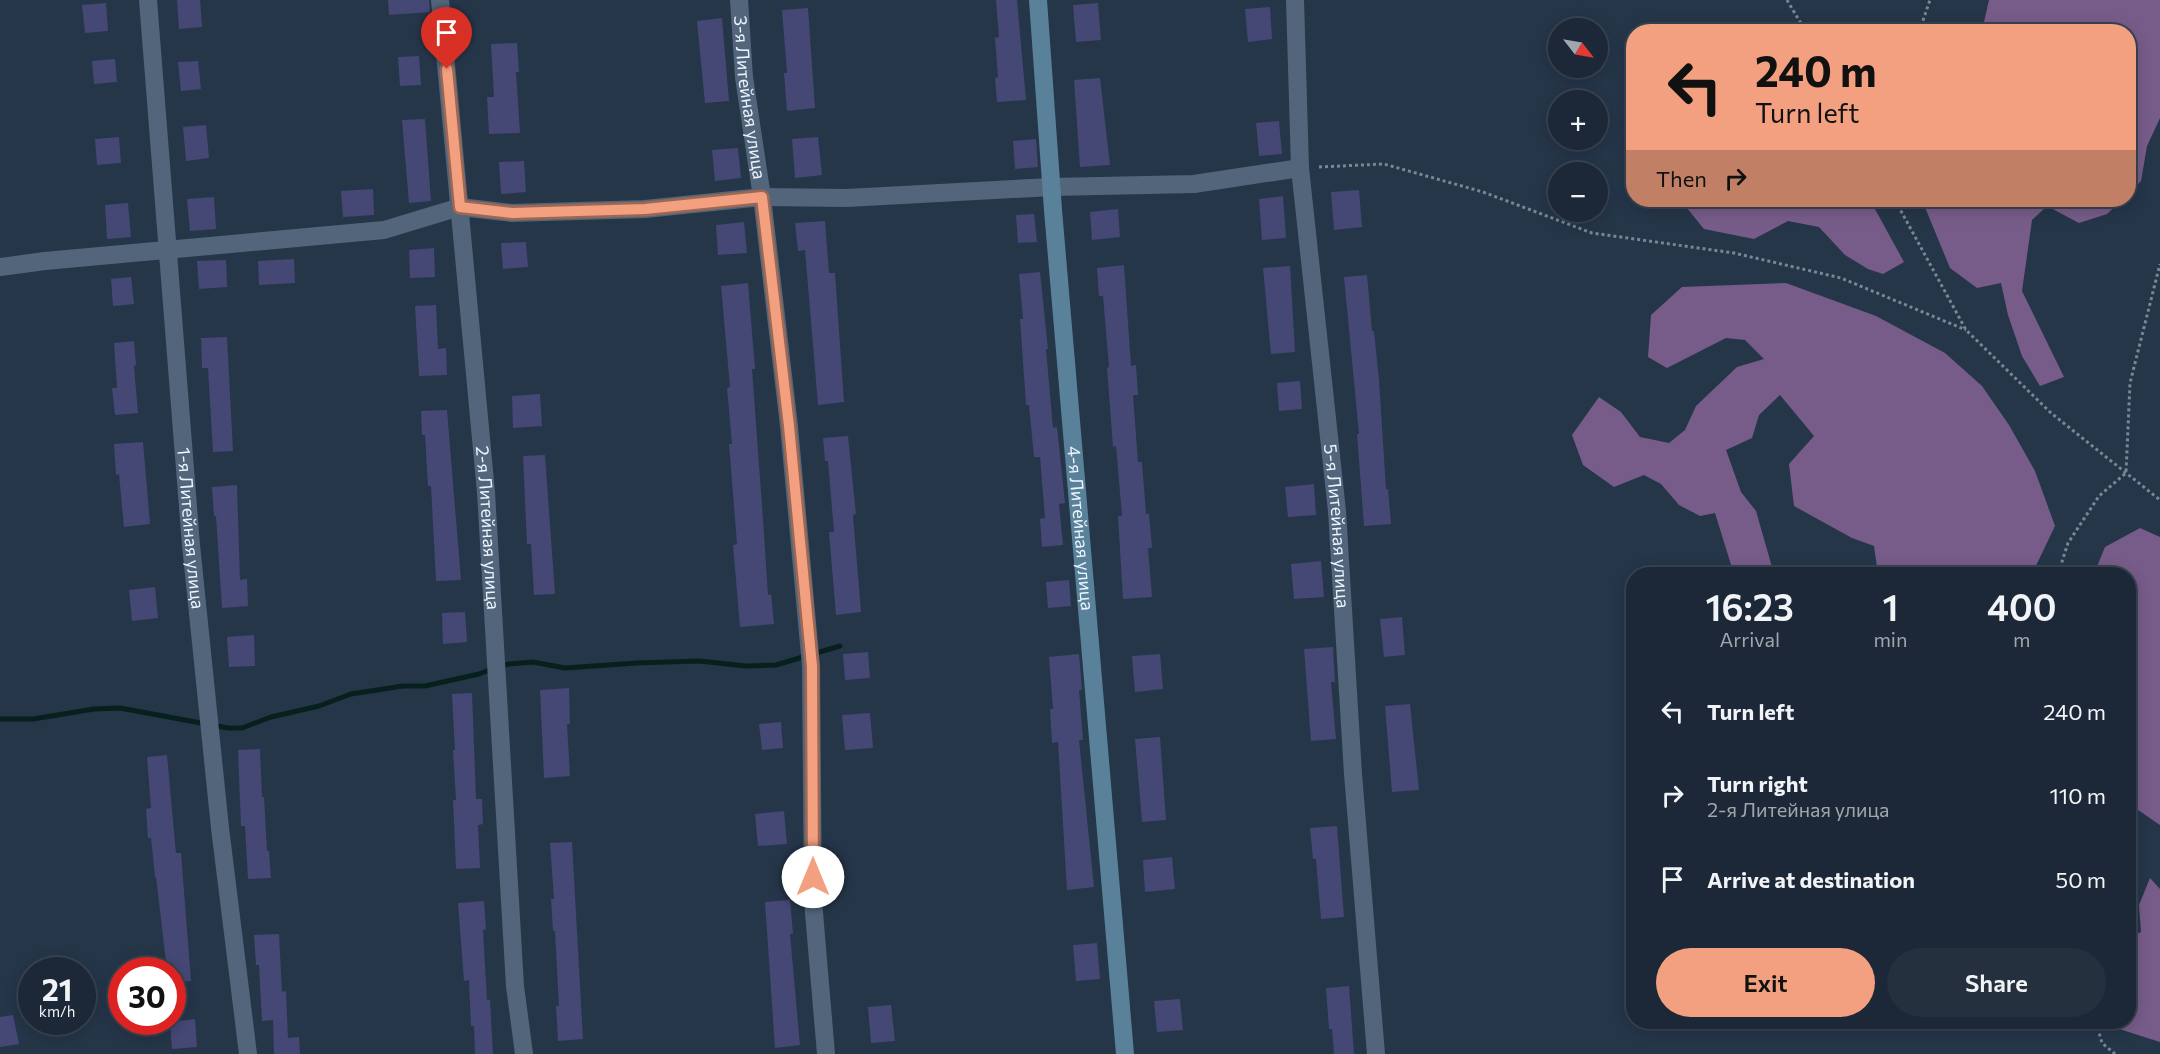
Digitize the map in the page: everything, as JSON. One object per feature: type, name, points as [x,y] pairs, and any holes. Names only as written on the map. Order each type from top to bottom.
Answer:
[{"type":"street","name":"1-я Литейная улица","points":[[148,0],[191,544],[220,828],[248,1054]]},
{"type":"street","name":"2-я Литейная улица","points":[[440,0],[486,492],[515,986],[524,1054]]},
{"type":"street","name":"3-я Литейная улица","points":[[739,0],[744,77],[762,197],[789,426],[812,666],[813,901],[826,1054]]},
{"type":"street","name":"4-я Литейная улица","points":[[1038,0],[1051,187],[1125,1054]]},
{"type":"street","name":"5-я Литейная улица","points":[[1295,0],[1300,168],[1337,511],[1353,774],[1376,1054]]},
{"type":"street","points":[[0,267],[384,231],[460,207],[512,213],[645,209],[762,197],[847,198],[1051,187],[1194,184],[1300,168]]},
{"type":"path","points":[[1787,0],[1801,24]]},
{"type":"path","points":[[1922,24],[1929,0]]},
{"type":"path","points":[[1300,168],[1384,164],[1483,192],[1592,233],[1734,253],[1841,278],[1966,330]]},
{"type":"path","points":[[1899,207],[1966,330],[2051,413],[2160,500]]},
{"type":"path","points":[[2060,567],[2068,543],[2099,496],[2126,473],[2130,383],[2160,264]]},
{"type":"path","points":[[2098,1029],[2102,1043],[2115,1054]]},
{"type":"shaded area","points":[[1989,0],[2160,0],[2160,118],[2147,146],[2141,181],[2136,186],[2136,24],[1983,24]]},
{"type":"shaded area","points":[[1686,207],[1874,207],[1904,262],[1883,274],[1868,269],[1845,255],[1819,227],[1788,221],[1754,239],[1704,229]]},
{"type":"shaded area","points":[[1925,207],[2046,207],[2032,220],[2022,291],[2064,377],[2040,386],[2022,356],[2008,315],[2001,283],[1977,288],[1950,268]]},
{"type":"shaded area","points":[[2049,207],[2114,207],[2107,214],[2079,223]]},
{"type":"shaded area","points":[[1786,283],[1876,316],[1945,353],[1982,386],[2009,425],[2035,471],[2055,526],[2035,567],[1877,567],[1874,546],[1852,538],[1794,506],[1789,464],[1814,436],[1780,395],[1759,415],[1752,438],[1726,450],[1741,492],[1756,511],[1772,567],[1732,567],[1715,513],[1700,516],[1679,505],[1661,484],[1644,475],[1614,487],[1583,465],[1572,435],[1599,397],[1621,412],[1640,437],[1669,443],[1685,430],[1696,406],[1737,367],[1764,359],[1745,340],[1726,338],[1667,368],[1648,357],[1651,315],[1682,287]]},
{"type":"shaded area","points":[[2140,528],[2160,537],[2160,825],[2136,810],[2136,567],[2097,567],[2105,547]]},
{"type":"shaded area","points":[[2150,878],[2160,889],[2160,1042],[2119,1029],[2136,1029],[2136,934],[2141,932],[2139,905]]},
{"type":"building","points":[[177,0],[200,0],[202,27],[179,29]]},
{"type":"building","points":[[388,0],[429,0],[430,12],[389,15]]},
{"type":"building","points":[[996,0],[1017,0],[1026,100],[997,102],[995,38],[999,37]]},
{"type":"building","points":[[106,3],[108,31],[85,33],[82,5]]},
{"type":"building","points":[[1098,3],[1101,40],[1076,42],[1073,5]]},
{"type":"building","points":[[1270,7],[1272,39],[1248,42],[1245,9]]},
{"type":"building","points":[[808,8],[815,108],[787,111],[784,73],[787,73],[782,10]]},
{"type":"building","points":[[722,18],[729,101],[705,103],[697,21]]},
{"type":"building","points":[[517,43],[519,72],[516,72],[520,133],[489,134],[487,97],[494,97],[491,44]]},
{"type":"building","points":[[419,56],[421,85],[400,86],[398,57]]},
{"type":"building","points":[[115,59],[117,82],[94,84],[92,61]]},
{"type":"building","points":[[198,61],[201,89],[181,91],[178,62]]},
{"type":"building","points":[[1100,78],[1110,165],[1080,167],[1074,80]]},
{"type":"building","points":[[425,119],[431,201],[409,203],[402,120]]},
{"type":"building","points":[[1279,121],[1282,154],[1259,156],[1256,123]]},
{"type":"building","points":[[206,125],[209,158],[186,161],[183,127]]},
{"type":"building","points":[[119,137],[121,163],[97,165],[95,139]]},
{"type":"building","points":[[818,137],[822,175],[795,178],[792,139]]},
{"type":"building","points":[[1036,139],[1038,167],[1015,169],[1013,141]]},
{"type":"building","points":[[738,148],[741,178],[715,181],[712,150]]},
{"type":"building","points":[[524,161],[526,192],[501,194],[499,162]]},
{"type":"building","points":[[373,189],[374,215],[343,217],[341,191]]},
{"type":"building","points":[[1359,190],[1362,227],[1334,230],[1331,192]]},
{"type":"building","points":[[1283,196],[1286,238],[1262,240],[1259,199]]},
{"type":"building","points":[[214,197],[216,229],[190,231],[187,199]]},
{"type":"building","points":[[128,203],[131,237],[107,239],[105,205]]},
{"type":"building","points":[[1118,209],[1120,237],[1092,240],[1090,212]]},
{"type":"building","points":[[1034,214],[1037,242],[1018,243],[1016,215]]},
{"type":"building","points":[[825,221],[829,273],[835,273],[844,402],[818,405],[805,250],[798,251],[795,223]]},
{"type":"building","points":[[744,222],[747,253],[718,255],[716,225]]},
{"type":"building","points":[[526,242],[528,267],[503,269],[501,243]]},
{"type":"building","points":[[434,248],[435,277],[410,278],[409,250]]},
{"type":"building","points":[[294,259],[295,283],[259,285],[258,261]]},
{"type":"building","points":[[226,260],[227,287],[199,289],[197,261]]},
{"type":"building","points":[[1124,265],[1131,366],[1136,365],[1138,395],[1133,395],[1138,462],[1142,462],[1146,514],[1149,514],[1152,548],[1148,548],[1152,597],[1123,599],[1118,516],[1122,516],[1116,446],[1113,447],[1103,296],[1099,296],[1097,268]]},
{"type":"building","points":[[1290,266],[1295,352],[1271,354],[1263,268]]},
{"type":"building","points":[[1040,272],[1053,428],[1057,427],[1065,503],[1059,504],[1063,545],[1042,547],[1040,519],[1045,518],[1040,457],[1034,457],[1029,405],[1026,405],[1019,274]]},
{"type":"building","points":[[1367,275],[1379,380],[1386,489],[1388,489],[1391,524],[1364,526],[1357,434],[1359,434],[1344,277]]},
{"type":"building","points":[[131,277],[134,304],[113,306],[111,279]]},
{"type":"building","points":[[748,283],[768,595],[771,594],[774,624],[740,627],[733,545],[737,544],[729,444],[732,444],[727,388],[730,387],[721,286]]},
{"type":"building","points":[[436,305],[438,349],[446,348],[447,375],[419,376],[415,306]]},
{"type":"building","points":[[227,337],[233,451],[213,452],[208,368],[202,368],[201,338]]},
{"type":"building","points":[[134,341],[138,413],[115,415],[112,388],[117,388],[114,343]]},
{"type":"building","points":[[1300,381],[1302,409],[1279,411],[1277,383]]},
{"type":"building","points":[[540,394],[542,426],[513,428],[512,396]]},
{"type":"building","points":[[447,410],[461,580],[436,581],[431,486],[428,486],[421,411]]},
{"type":"building","points":[[848,436],[856,514],[853,515],[861,612],[836,615],[829,532],[834,532],[828,461],[825,461],[823,438]]},
{"type":"building","points":[[143,442],[150,524],[124,527],[114,444]]},
{"type":"building","points":[[545,455],[555,594],[534,595],[531,544],[527,544],[523,456]]},
{"type":"building","points":[[1314,484],[1316,515],[1288,517],[1285,487]]},
{"type":"building","points":[[237,485],[240,580],[247,579],[248,606],[222,608],[212,487]]},
{"type":"building","points":[[1321,561],[1324,597],[1294,599],[1291,564]]},
{"type":"building","points":[[1069,580],[1071,606],[1048,608],[1046,582]]},
{"type":"building","points":[[155,587],[158,618],[132,621],[129,590]]},
{"type":"building","points":[[465,612],[467,642],[443,644],[442,613]]},
{"type":"building","points":[[1402,617],[1405,655],[1384,657],[1380,619]]},
{"type":"building","points":[[254,635],[255,666],[229,667],[227,637]]},
{"type":"building","points":[[1333,647],[1335,682],[1331,682],[1336,739],[1311,741],[1304,649]]},
{"type":"building","points":[[868,652],[870,678],[845,680],[843,654]]},
{"type":"building","points":[[1079,654],[1083,740],[1079,740],[1094,887],[1067,890],[1058,742],[1052,743],[1050,709],[1053,709],[1049,657]]},
{"type":"building","points":[[1160,654],[1163,689],[1135,692],[1132,656]]},
{"type":"building","points":[[569,688],[570,724],[567,724],[570,776],[544,778],[540,690]]},
{"type":"building","points":[[472,693],[476,799],[482,799],[483,824],[478,825],[480,868],[456,869],[452,694]]},
{"type":"building","points":[[1410,704],[1419,790],[1392,792],[1385,706]]},
{"type":"building","points":[[870,713],[873,748],[845,750],[842,715]]},
{"type":"building","points":[[781,722],[783,748],[762,750],[759,724]]},
{"type":"building","points":[[1160,737],[1166,820],[1142,822],[1135,739]]},
{"type":"building","points":[[260,749],[262,797],[264,797],[271,878],[248,879],[245,826],[241,826],[238,750]]},
{"type":"building","points":[[167,755],[176,853],[181,853],[191,981],[186,981],[186,957],[165,957],[151,838],[148,838],[146,809],[151,808],[147,757]]},
{"type":"building","points":[[784,811],[787,844],[758,846],[755,814]]},
{"type":"building","points":[[1337,826],[1344,917],[1321,919],[1316,859],[1313,859],[1310,828]]},
{"type":"building","points":[[572,842],[583,1039],[558,1041],[556,1006],[559,1006],[551,899],[554,899],[550,843]]},
{"type":"building","points":[[1172,857],[1175,889],[1145,892],[1143,860]]},
{"type":"building","points":[[790,900],[793,934],[790,934],[800,1045],[775,1048],[765,902]]},
{"type":"building","points":[[484,901],[486,929],[483,930],[487,1000],[490,1000],[493,1054],[475,1054],[469,980],[464,981],[458,903]]},
{"type":"building","points":[[279,934],[282,992],[286,991],[288,1038],[299,1037],[300,1054],[274,1054],[273,1020],[262,1021],[259,965],[256,965],[254,935]]},
{"type":"building","points":[[1097,943],[1100,979],[1076,981],[1073,945]]},
{"type":"building","points":[[1349,986],[1354,1054],[1334,1054],[1332,1029],[1329,1029],[1326,988]]},
{"type":"building","points":[[1180,999],[1183,1030],[1157,1032],[1154,1001]]},
{"type":"building","points":[[891,1005],[895,1041],[871,1043],[868,1007]]},
{"type":"building","points":[[13,1015],[19,1044],[0,1047],[0,1017]]},
{"type":"building","points":[[195,1019],[197,1047],[172,1049],[171,1035],[186,1035],[186,1020]]},
{"type":"waterway","points":[[501,666],[533,662],[565,668],[699,661],[746,666],[776,665],[840,646]]},
{"type":"waterway","points":[[0,719],[33,719],[94,709],[120,708],[228,728],[242,728],[271,717],[319,706],[351,694],[403,686],[425,686],[492,669]]},
{"type":"route","points":[[447,69],[460,207],[512,213],[645,209],[762,197],[789,426],[812,666],[813,877]]}]
